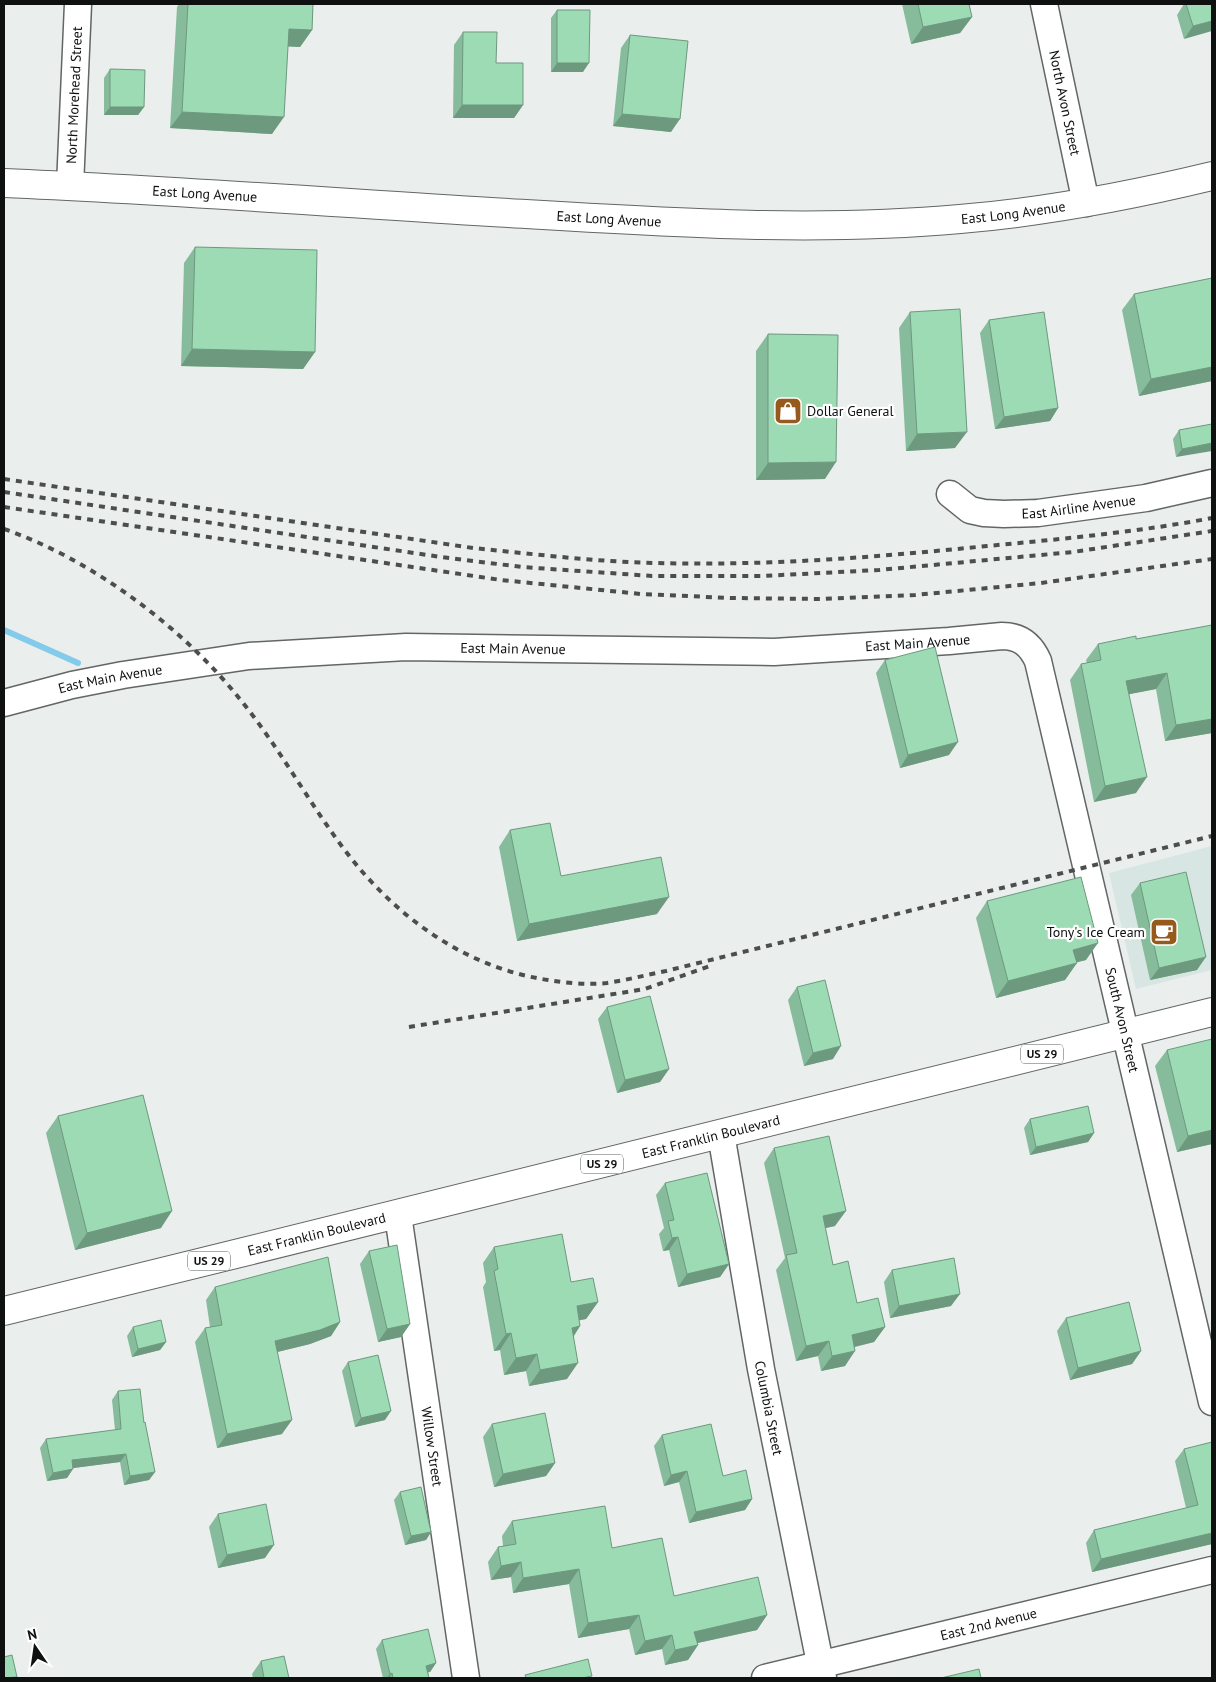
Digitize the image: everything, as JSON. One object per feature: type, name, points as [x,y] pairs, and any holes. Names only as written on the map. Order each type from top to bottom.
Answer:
[{"type":"main road","name":"East Long Avenue","points":[[4,183],[683,224],[793,226],[958,220],[1086,203],[1212,176]]},
{"type":"main road","name":"East Franklin Boulevard","points":[[4,1311],[1212,1012]]},
{"type":"street","name":"North Morehead Street","points":[[70,186],[78,4]]},
{"type":"street","name":"North Avon Street","points":[[1044,4],[1086,203]]},
{"type":"street","name":"East Airline Avenue","points":[[950,494],[970,510],[1004,514],[1038,513],[1146,498],[1212,483]]},
{"type":"street","name":"East Main Avenue","points":[[4,703],[123,674],[248,656],[406,647],[774,652],[1002,636],[1010,636],[1025,641]]},
{"type":"street","name":"South Avon Street","points":[[1025,641],[1038,661],[1212,1402]]},
{"type":"street","name":"Columbia Street","points":[[721,1134],[762,1369],[821,1671]]},
{"type":"street","name":"Willow Street","points":[[398,1215],[466,1678]]},
{"type":"street","name":"East 2nd Avenue","points":[[765,1678],[821,1671],[1212,1570]]},
{"type":"shaded area","points":[[1212,846],[1212,970],[1136,989],[1109,873]]},
{"type":"building","points":[[188,4],[313,4],[312,30],[289,29],[284,117],[182,112]]},
{"type":"building","points":[[918,4],[969,4],[972,17],[923,27]]},
{"type":"building","points":[[1186,4],[1212,4],[1212,21],[1193,26]]},
{"type":"building","points":[[557,10],[590,10],[589,63],[557,63]]},
{"type":"building","points":[[463,32],[497,32],[496,63],[523,63],[523,105],[462,105]]},
{"type":"building","points":[[630,35],[688,41],[680,119],[622,114]]},
{"type":"building","points":[[110,69],[145,70],[144,107],[110,107]]},
{"type":"building","points":[[195,247],[317,250],[315,352],[192,349]]},
{"type":"building","points":[[1212,278],[1212,367],[1151,379],[1134,294]]},
{"type":"building","points":[[960,309],[967,432],[917,434],[910,312]]},
{"type":"building","points":[[1044,312],[1058,408],[1004,417],[989,320]]},
{"type":"building","points":[[768,334],[838,335],[836,462],[768,463]]},
{"type":"building","points":[[1212,424],[1212,443],[1182,449],[1179,430]]},
{"type":"building","points":[[1212,625],[1212,719],[1176,725],[1167,673],[1126,681],[1147,777],[1105,786],[1081,664],[1101,660],[1098,644],[1136,636],[1136,639]]},
{"type":"building","points":[[935,647],[958,742],[908,755],[885,660]]},
{"type":"building","points":[[550,823],[561,876],[661,857],[669,897],[529,924],[510,830]]},
{"type":"building","name":"Tony's Ice Cream","points":[[1186,872],[1206,957],[1159,968],[1140,883]]},
{"type":"building","points":[[1081,877],[1098,943],[1073,950],[1077,963],[1008,981],[987,901]]},
{"type":"building","points":[[825,980],[841,1046],[813,1053],[797,987]]},
{"type":"building","points":[[650,996],[669,1069],[625,1080],[607,1007]]},
{"type":"building","points":[[1212,1039],[1212,1130],[1188,1136],[1167,1050]]},
{"type":"building","points":[[143,1095],[172,1211],[87,1233],[58,1116]]},
{"type":"building","points":[[1088,1106],[1094,1133],[1036,1147],[1030,1119]]},
{"type":"building","points":[[829,1136],[846,1211],[823,1216],[833,1265],[848,1261],[857,1303],[878,1298],[885,1327],[852,1335],[855,1351],[832,1356],[829,1341],[806,1346],[786,1255],[797,1253],[774,1148]]},
{"type":"building","points":[[707,1173],[729,1264],[687,1274],[678,1237],[672,1238],[668,1221],[674,1220],[665,1183]]},
{"type":"building","points":[[562,1234],[571,1282],[593,1278],[598,1302],[577,1306],[580,1326],[572,1328],[578,1363],[540,1370],[537,1354],[516,1358],[511,1333],[506,1334],[494,1271],[498,1269],[494,1247]]},
{"type":"building","points":[[397,1245],[410,1324],[387,1329],[369,1251]]},
{"type":"building","points":[[328,1257],[340,1322],[320,1330],[275,1341],[292,1420],[227,1434],[205,1328],[222,1325],[215,1287]]},
{"type":"building","points":[[954,1258],[960,1294],[899,1306],[892,1270]]},
{"type":"building","points":[[1129,1302],[1141,1351],[1078,1368],[1066,1318]]},
{"type":"building","points":[[161,1320],[166,1342],[138,1349],[133,1327]]},
{"type":"building","points":[[378,1355],[391,1411],[361,1418],[348,1362]]},
{"type":"building","points":[[140,1389],[144,1423],[155,1472],[130,1476],[126,1454],[72,1460],[73,1469],[53,1473],[46,1439],[121,1429],[118,1391]]},
{"type":"building","points":[[545,1413],[555,1463],[503,1474],[492,1424]]},
{"type":"building","points":[[711,1424],[723,1476],[746,1470],[752,1499],[696,1512],[687,1471],[671,1475],[662,1435]]},
{"type":"building","points":[[1212,1442],[1212,1533],[1101,1559],[1094,1530],[1198,1505],[1184,1449]]},
{"type":"building","points":[[421,1487],[431,1532],[411,1536],[400,1492]]},
{"type":"building","points":[[266,1504],[274,1545],[227,1555],[218,1514]]},
{"type":"building","points":[[605,1506],[612,1548],[662,1538],[674,1596],[758,1577],[767,1615],[694,1632],[698,1645],[675,1650],[672,1635],[645,1641],[639,1615],[588,1623],[579,1569],[523,1578],[521,1562],[501,1566],[498,1547],[516,1544],[512,1521]]},
{"type":"building","points":[[428,1629],[436,1663],[426,1666],[429,1678],[393,1678],[392,1673],[390,1674],[382,1640]]},
{"type":"building","points":[[12,1655],[17,1677],[4,1678],[4,1657]]},
{"type":"building","points":[[284,1656],[289,1678],[264,1678],[261,1661]]},
{"type":"building","points":[[588,1659],[592,1676],[582,1678],[526,1678],[525,1675]]},
{"type":"building","points":[[979,1669],[981,1678],[941,1678]]},
{"type":"waterway","points":[[4,630],[78,663]]},
{"type":"railway","points":[[4,479],[473,548],[635,562],[699,564],[782,562],[864,557],[1100,535],[1212,518]]},
{"type":"railway","points":[[4,492],[441,557],[522,567],[652,576],[762,576],[879,570],[1073,552],[1212,531]]},
{"type":"railway","points":[[4,507],[501,580],[641,594],[731,598],[820,599],[915,595],[1041,583],[1212,559]]},
{"type":"railway","points":[[4,529],[37,542],[101,577],[132,598],[190,645],[239,698],[338,841],[380,891],[404,913],[457,949],[486,963],[516,973],[548,980],[607,983],[666,971],[1212,836]]},
{"type":"railway","points":[[409,1027],[645,989],[713,965]]},
{"type":"place","name":"Dollar General","points":[[788,411]]},
{"type":"place","name":"Tony's Ice Cream","points":[[1164,932]]}]
